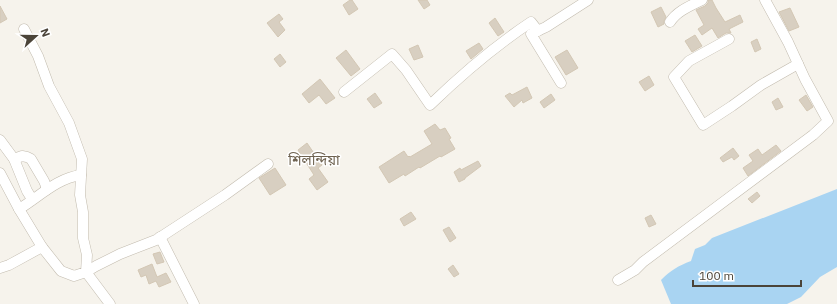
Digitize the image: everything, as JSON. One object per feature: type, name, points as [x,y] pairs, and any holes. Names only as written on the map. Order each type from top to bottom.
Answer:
[{"type":"street","points":[[561,83],[531,34],[569,13],[588,0]]},
{"type":"street","points":[[670,22],[683,10],[702,0]]},
{"type":"street","points":[[618,280],[635,270],[643,262],[813,135],[828,121],[765,0]]},
{"type":"street","points":[[344,92],[392,54],[406,70],[430,105],[455,81],[508,37],[531,22],[538,31]]},
{"type":"street","points":[[24,29],[38,56],[48,86],[68,123],[82,159],[80,195],[87,255],[86,272],[110,304]]},
{"type":"street","points":[[729,39],[689,61],[674,77],[703,125],[762,85],[798,64]]},
{"type":"street","points":[[0,140],[14,159],[27,191],[32,199]]},
{"type":"street","points":[[14,159],[22,156],[31,159],[44,181],[46,190]]},
{"type":"street","points":[[0,173],[42,246],[61,271],[74,276],[86,272],[120,254],[156,240],[268,164]]},
{"type":"street","points":[[19,208],[46,190],[68,178],[81,176]]},
{"type":"street","points":[[160,237],[194,304]]},
{"type":"street","points":[[0,268],[9,265],[42,246]]},
{"type":"water","points":[[837,189],[837,267],[820,277],[801,297],[787,304],[671,304],[661,280],[675,269],[691,261],[695,249],[705,245],[712,238]]},
{"type":"building","points":[[352,0],[358,9],[349,15],[343,5]]},
{"type":"building","points":[[418,0],[427,0],[430,5],[424,9]]},
{"type":"building","points":[[708,0],[712,0],[725,22],[740,15],[743,22],[729,29],[731,33],[726,33],[718,38],[712,28],[702,35],[698,29],[704,25],[696,10],[705,6],[708,3]]},
{"type":"building","points":[[0,6],[7,19],[0,23]]},
{"type":"building","points":[[661,7],[666,17],[664,24],[658,27],[651,12]]},
{"type":"building","points":[[790,8],[799,27],[789,31],[779,12]]},
{"type":"building","points":[[279,14],[283,19],[279,22],[285,30],[278,37],[267,23]]},
{"type":"building","points":[[495,18],[504,32],[498,36],[489,23]]},
{"type":"building","points":[[695,35],[702,46],[692,52],[685,41]]},
{"type":"building","points":[[757,39],[761,49],[755,52],[751,42]]},
{"type":"building","points":[[479,43],[483,49],[471,59],[466,51]]},
{"type":"building","points":[[418,45],[423,57],[414,60],[409,49]]},
{"type":"building","points":[[346,50],[360,69],[351,76],[336,58]]},
{"type":"building","points":[[567,50],[578,68],[566,75],[555,57]]},
{"type":"building","points":[[280,54],[286,62],[280,67],[274,59]]},
{"type":"building","points":[[649,76],[654,85],[645,91],[639,82]]},
{"type":"building","points":[[320,79],[335,98],[326,104],[319,95],[309,103],[302,94]]},
{"type":"building","points":[[527,87],[532,98],[523,103],[522,100],[514,107],[505,96],[510,93],[512,95]]},
{"type":"building","points":[[375,93],[382,103],[374,108],[367,99]]},
{"type":"building","points":[[551,94],[555,100],[544,108],[540,102]]},
{"type":"building","points":[[806,95],[813,107],[807,111],[799,100]]},
{"type":"building","points":[[778,98],[783,107],[776,110],[772,102]]},
{"type":"building","points":[[435,124],[440,130],[445,128],[455,149],[389,183],[379,167],[404,151],[408,157],[410,157],[432,144],[424,131]]},
{"type":"building","points":[[307,143],[322,165],[318,168],[328,182],[317,190],[309,179],[314,175],[298,150]]},
{"type":"building","points":[[776,145],[781,151],[748,176],[743,168],[753,161],[749,155],[758,149],[762,155]]},
{"type":"building","points":[[733,148],[739,156],[734,160],[732,157],[723,162],[720,158]]},
{"type":"building","points":[[478,161],[481,166],[459,182],[454,172]]},
{"type":"building","points":[[275,168],[286,185],[270,195],[259,178]]},
{"type":"building","points":[[757,192],[760,196],[752,203],[748,199]]},
{"type":"building","points":[[411,212],[416,219],[404,226],[400,219]]},
{"type":"building","points":[[651,215],[656,224],[649,227],[645,218]]},
{"type":"building","points":[[449,227],[456,238],[450,242],[443,230]]},
{"type":"building","points":[[160,252],[164,262],[157,264],[153,254]]},
{"type":"building","points":[[152,264],[157,277],[166,273],[171,282],[159,287],[156,281],[149,284],[146,275],[141,277],[138,270]]},
{"type":"building","points":[[453,265],[459,274],[454,277],[448,269]]},
{"type":"district","name":"শিলন্দিয়া","points":[[314,160]]}]
